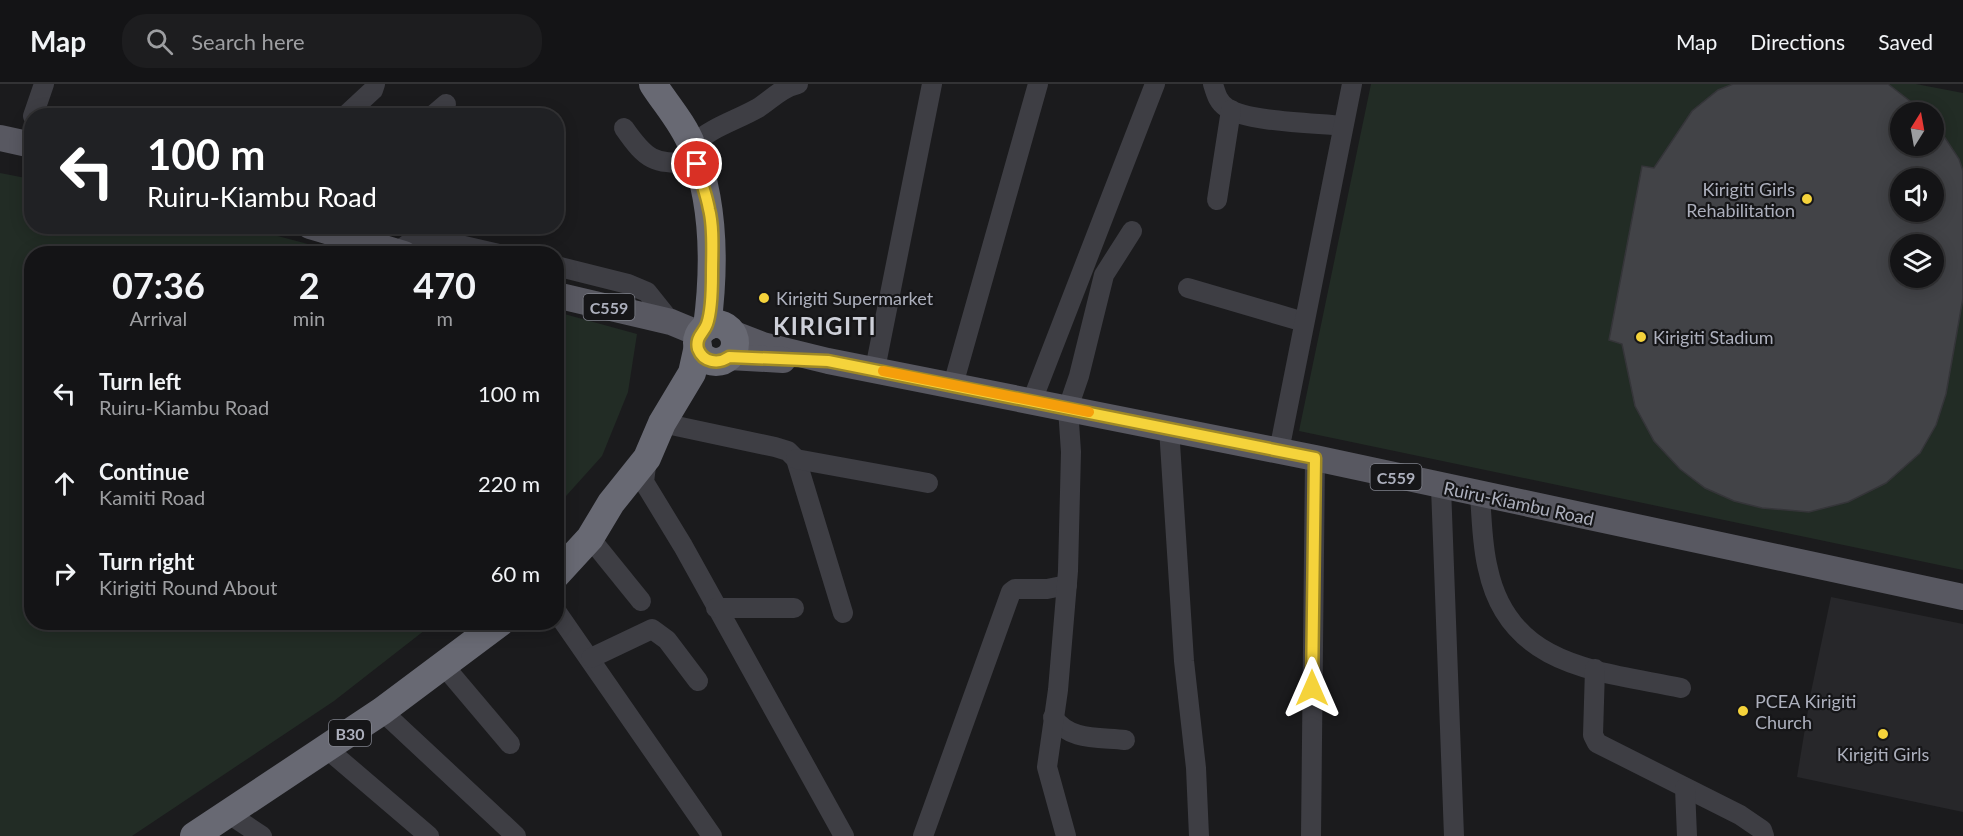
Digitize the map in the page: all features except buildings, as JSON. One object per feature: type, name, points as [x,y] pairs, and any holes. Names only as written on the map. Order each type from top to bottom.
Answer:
[{"type":"highway","points":[[564,566],[590,538],[611,503],[647,458],[665,418],[716,341],[710,211],[694,154],[653,84]]},
{"type":"highway","name":"B30","points":[[216,828],[326,748],[382,711],[491,630]]},
{"type":"main road","points":[[340,234],[378,246]]},
{"type":"main road","name":"C559","points":[[564,297],[666,321]]},
{"type":"main road","points":[[666,321],[716,341]]},
{"type":"main road","name":"Ruiru-Kiambu Road","points":[[716,341],[763,345],[828,361],[1169,428],[1963,597]]},
{"type":"street","points":[[36,108],[44,84]]},
{"type":"street","points":[[354,108],[374,90],[375,84]]},
{"type":"street","points":[[624,128],[645,156],[675,163],[694,154],[708,130],[765,104],[787,86],[798,84]]},
{"type":"street","points":[[874,369],[932,84]]},
{"type":"street","points":[[953,385],[1038,84]]},
{"type":"street","points":[[1032,401],[1155,84]]},
{"type":"street","points":[[1213,84],[1219,101],[1231,110],[1255,117],[1343,126]]},
{"type":"street","points":[[1279,451],[1352,84]]},
{"type":"street","points":[[1217,200],[1231,110]]},
{"type":"street","points":[[1066,836],[1047,767],[1067,585],[1071,452],[1068,408],[1079,376],[1104,275],[1132,231]]},
{"type":"street","points":[[407,246],[416,238],[425,237],[464,246]]},
{"type":"street","points":[[564,269],[628,284],[647,292],[666,321]]},
{"type":"street","points":[[1188,288],[1304,322]]},
{"type":"street","points":[[665,418],[788,451],[796,459],[843,613]]},
{"type":"street","points":[[1169,428],[1184,661],[1196,768],[1199,836]]},
{"type":"street","points":[[647,458],[644,482],[683,546],[844,836]]},
{"type":"street","points":[[1311,836],[1315,458]]},
{"type":"street","points":[[796,459],[928,483]]},
{"type":"street","points":[[1441,487],[1454,836]]},
{"type":"street","points":[[1480,496],[1488,569],[1496,596],[1510,621],[1540,650],[1595,669],[1681,688]]},
{"type":"street","points":[[590,538],[641,601]]},
{"type":"street","points":[[923,836],[1011,592],[1015,589],[1047,589],[1067,585]]},
{"type":"street","points":[[716,608],[794,608]]},
{"type":"street","points":[[564,622],[712,836]]},
{"type":"street","points":[[591,658],[652,629],[667,640],[698,681]]},
{"type":"street","points":[[444,666],[510,744]]},
{"type":"street","points":[[1595,669],[1593,735],[1597,743],[1740,814],[1762,830],[1764,836]]},
{"type":"street","points":[[382,711],[516,836]]},
{"type":"street","points":[[1053,717],[1066,731],[1078,735],[1125,740]]},
{"type":"street","points":[[326,748],[429,836]]},
{"type":"street","points":[[1685,788],[1687,836]]},
{"type":"street","points":[[216,828],[262,836]]},
{"type":"shaded area","name":"Kirigiti Stadium","points":[[1371,84],[1916,84],[1963,93],[1963,570],[1299,431]]},
{"type":"shaded area","points":[[0,173],[24,178],[24,234],[270,234],[316,246],[24,246],[24,630],[425,630],[334,701],[132,836],[0,836]]},
{"type":"shaded area","points":[[564,314],[637,334],[628,392],[602,456],[564,498]]},
{"type":"shaded area","name":"Kirigiti Girls","points":[[1831,597],[1963,624],[1963,812],[1797,777],[1811,692]]},
{"type":"slow traffic","points":[[883,371],[1089,412]]},
{"type":"place","name":"Kirigiti Girls Rehabilitation","points":[[1807,199]]},
{"type":"place","name":"Kirigiti Supermarket","points":[[764,298]]},
{"type":"place","name":"Kirigiti Stadium","points":[[1641,337]]},
{"type":"place","name":"PCEA Kirigiti Church","points":[[1743,711]]},
{"type":"place","name":"Kirigiti Girls","points":[[1883,734]]},
{"type":"district","name":"KIRIGITI","points":[[825,325]]},
{"type":"route","points":[[697,164],[710,211],[712,274],[710,305],[707,327],[698,338],[699,351],[706,359],[716,362],[729,357],[828,361],[1315,458],[1312,688]]}]
